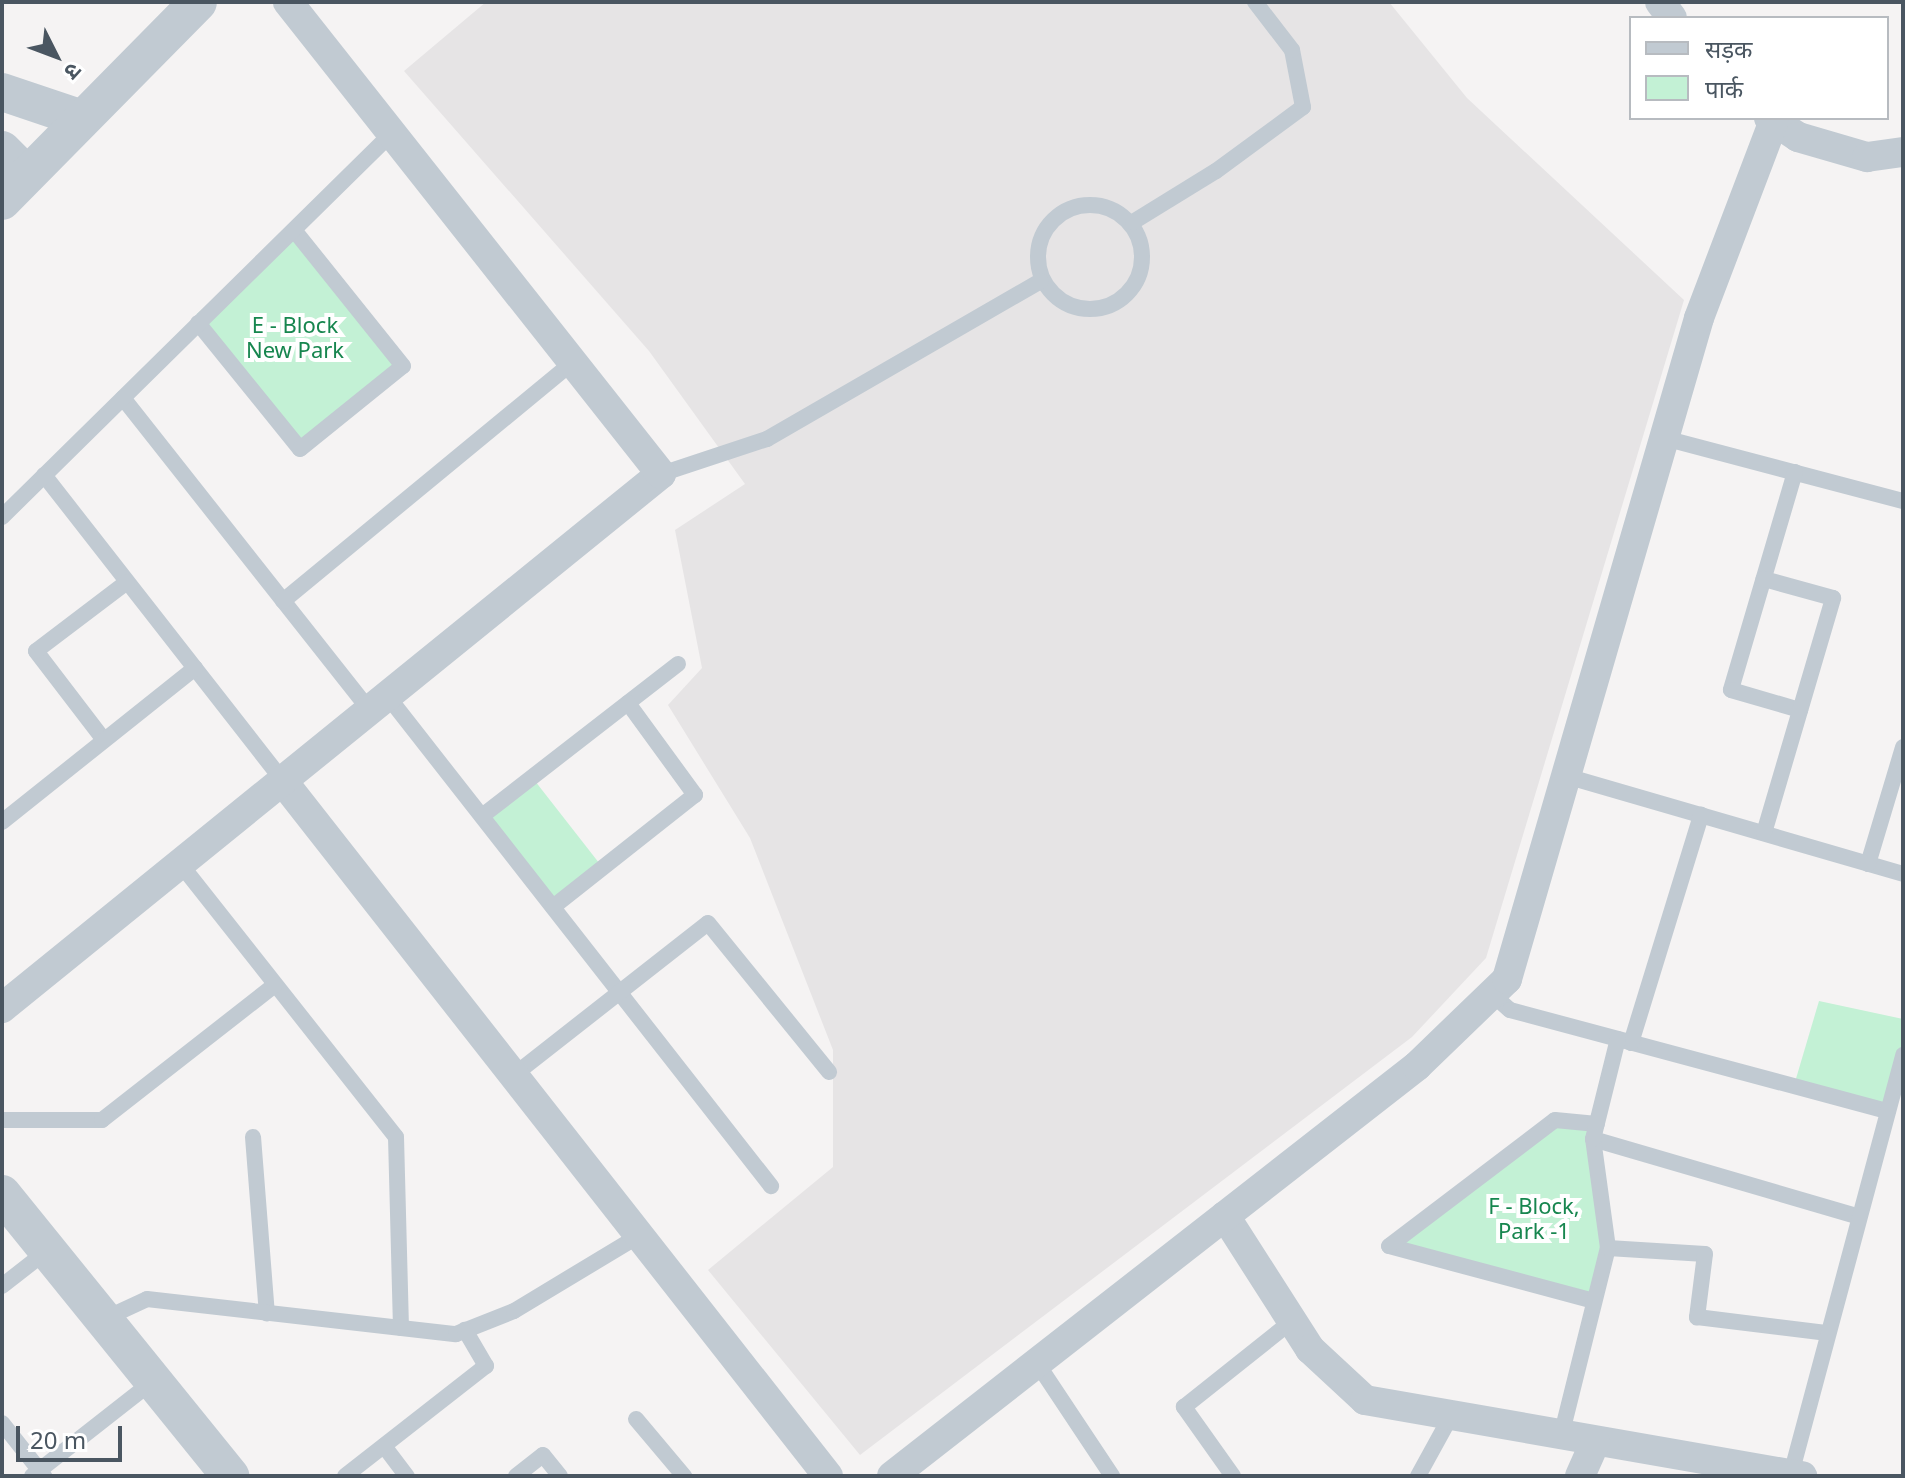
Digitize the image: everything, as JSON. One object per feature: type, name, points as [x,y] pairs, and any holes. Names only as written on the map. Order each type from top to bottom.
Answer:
[{"type":"street","points":[[10,176],[82,119],[198,2]]},
{"type":"street","points":[[2,1008],[285,784],[661,474],[288,2]]},
{"type":"street","points":[[2,92],[82,119]]},
{"type":"street","points":[[892,1476],[1417,1066],[1507,979],[1699,318],[1771,120],[1798,137],[1867,157],[1903,152]]},
{"type":"street","points":[[285,784],[828,1476]]},
{"type":"street","points":[[2,1194],[230,1476]]},
{"type":"street","points":[[1225,1216],[1310,1349],[1365,1400],[1796,1475]]},
{"type":"street","points":[[1580,1476],[1595,1442]]},
{"type":"lane","points":[[1133,222],[1216,171],[1303,107],[1292,50],[1255,2]]},
{"type":"lane","points":[[2,517],[392,133]]},
{"type":"lane","points":[[1096,203],[1133,222],[1145,262],[1124,299],[1085,311],[1048,292],[1041,281],[1036,251],[1056,215],[1096,203]]},
{"type":"lane","points":[[198,323],[300,449],[403,366],[294,230]]},
{"type":"lane","points":[[661,474],[767,439],[1041,281]]},
{"type":"lane","points":[[283,601],[573,362]]},
{"type":"lane","points":[[123,398],[283,601],[482,816],[771,1186]]},
{"type":"lane","points":[[1664,438],[1903,501]]},
{"type":"lane","points":[[1795,472],[1731,690],[1800,710]]},
{"type":"lane","points":[[44,475],[285,784]]},
{"type":"lane","points":[[1764,579],[1833,598],[1764,833]]},
{"type":"lane","points":[[104,740],[36,651],[127,582]]},
{"type":"lane","points":[[482,816],[678,664]]},
{"type":"lane","points":[[2,822],[195,668]]},
{"type":"lane","points":[[553,907],[695,795],[628,703]]},
{"type":"lane","points":[[1868,864],[1903,747]]},
{"type":"lane","points":[[1566,776],[1903,874]]},
{"type":"lane","points":[[1561,1436],[1608,1248],[1595,1131],[1701,815]]},
{"type":"lane","points":[[182,866],[396,1137],[401,1328]]},
{"type":"lane","points":[[514,1075],[708,923],[829,1072]]},
{"type":"lane","points":[[2,1120],[102,1120],[275,985]]},
{"type":"lane","points":[[1492,994],[1510,1010],[1888,1111]]},
{"type":"lane","points":[[1796,1475],[1828,1333],[1903,1055]]},
{"type":"lane","points":[[1594,1301],[1389,1246],[1555,1120],[1859,1217]]},
{"type":"lane","points":[[253,1137],[267,1313]]},
{"type":"lane","points":[[104,1319],[147,1299],[456,1334],[514,1311],[640,1235]]},
{"type":"lane","points":[[1608,1248],[1705,1254],[1697,1317],[1828,1333]]},
{"type":"lane","points":[[2,1286],[48,1250]]},
{"type":"lane","points":[[1233,1476],[1184,1407],[1292,1321]]},
{"type":"lane","points":[[345,1476],[486,1366],[465,1330]]},
{"type":"lane","points":[[1037,1363],[1105,1473]]},
{"type":"lane","points":[[2,1423],[38,1474],[153,1381]]},
{"type":"lane","points":[[1418,1476],[1451,1416]]},
{"type":"lane","points":[[636,1419],[682,1476]]},
{"type":"lane","points":[[384,1446],[407,1476]]},
{"type":"lane","points":[[516,1476],[543,1455],[560,1476]]},
{"type":"shaded area","points":[[486,2],[1389,2],[1467,98],[1684,300],[1486,958],[1412,1037],[860,1455],[708,1270],[833,1167],[833,1050],[750,838],[668,705],[702,668],[675,530],[745,484],[649,351],[404,71]]},
{"type":"green space","name":"E - Block New Park","points":[[293,236],[397,365],[301,443],[197,314]]},
{"type":"green space","points":[[535,781],[600,865],[554,901],[489,817]]},
{"type":"green space","points":[[1819,1001],[1903,1019],[1903,1043],[1886,1108],[1795,1082]]},
{"type":"green space","name":"F - Block, Park -1","points":[[1555,1123],[1592,1128],[1602,1245],[1592,1297],[1393,1245]]}]
